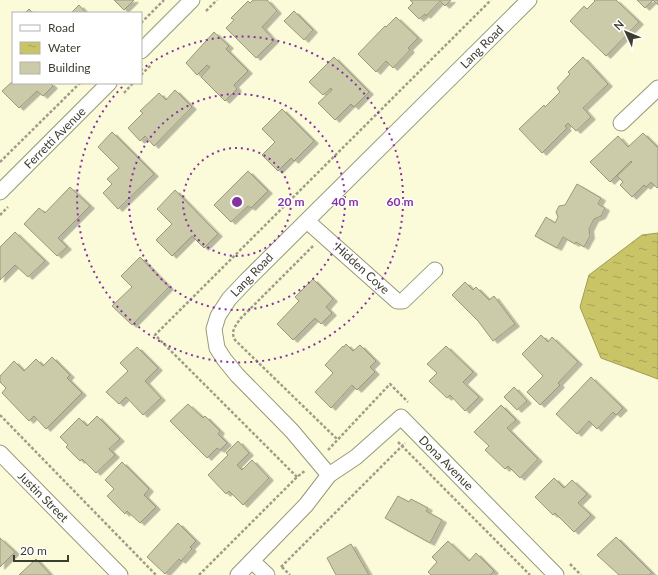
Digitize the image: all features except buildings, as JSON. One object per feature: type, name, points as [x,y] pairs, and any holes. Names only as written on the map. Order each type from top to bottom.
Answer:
[{"type":"street","points":[[142,50],[192,0]]},
{"type":"street","name":"Lang Road","points":[[329,475],[292,431],[237,375],[224,359],[217,348],[214,329],[218,316],[229,299],[529,0]]},
{"type":"street","name":"Ferretti Avenue","points":[[0,192],[108,84]]},
{"type":"street","points":[[621,123],[658,88]]},
{"type":"street","name":"Hidden Cove","points":[[307,221],[397,301],[403,301],[435,270]]},
{"type":"street","name":"Dona Avenue","points":[[329,475],[356,457],[400,417],[556,575]]},
{"type":"street","name":"Justin Street","points":[[0,453],[120,575]]},
{"type":"street","points":[[238,575],[306,505],[329,475]]},
{"type":"street","points":[[252,561],[272,573]]},
{"type":"path","points":[[142,22],[164,0]]},
{"type":"path","points":[[0,162],[79,84]]},
{"type":"path","points":[[323,236],[241,318],[233,330],[233,336],[338,440]]},
{"type":"path","points":[[199,575],[297,477],[317,461],[390,384],[412,405]]},
{"type":"path","points":[[0,415],[156,575]]},
{"type":"path","points":[[386,430],[530,575]]},
{"type":"path","points":[[272,573],[416,433]]},
{"type":"path","points":[[570,564],[581,575]]},
{"type":"water","points":[[658,233],[658,379],[601,358],[580,307],[589,275],[642,235]]}]
